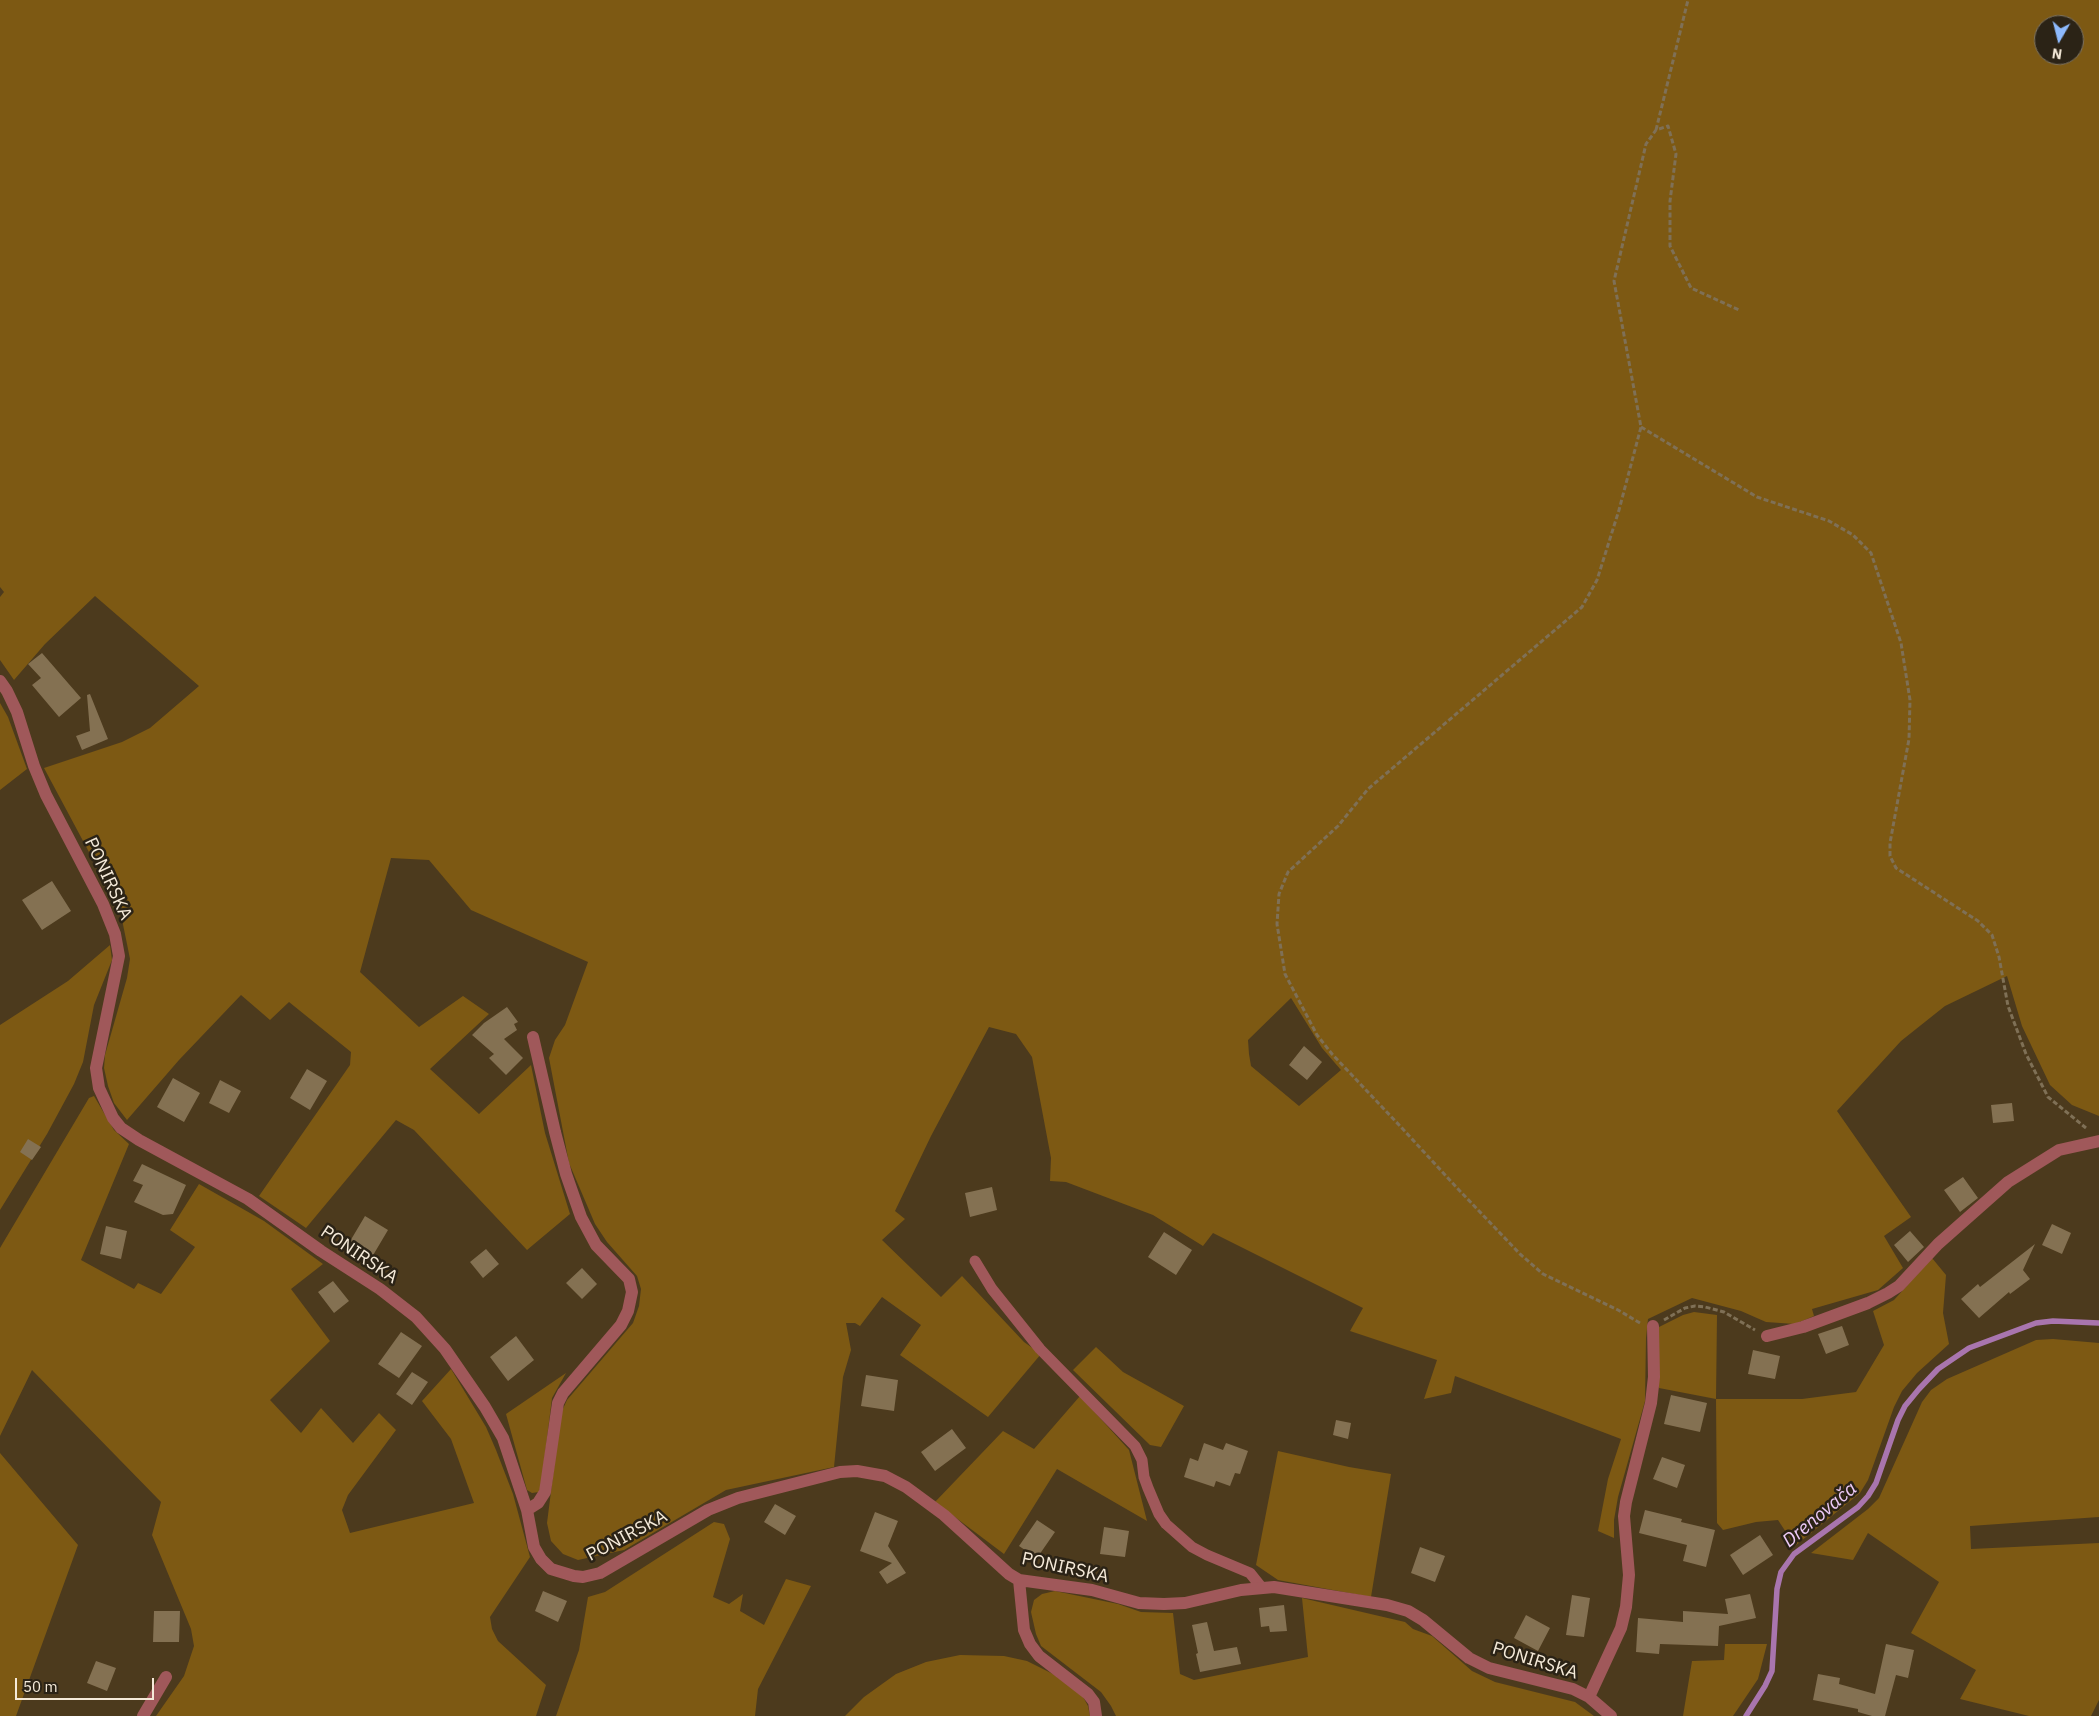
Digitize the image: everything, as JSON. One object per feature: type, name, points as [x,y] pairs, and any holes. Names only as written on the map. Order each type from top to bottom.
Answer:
[{"type":"street","name":"PONIRSKA","points":[[0,682],[7,691],[17,712],[34,766],[46,795],[104,904],[115,934],[119,956],[96,1068],[99,1088],[113,1118],[121,1128],[138,1140],[248,1199],[321,1251],[380,1289],[416,1317],[445,1349],[504,1438],[526,1510],[534,1547],[541,1559],[551,1569],[564,1574],[583,1577],[600,1573],[708,1510],[738,1498],[840,1472],[864,1472],[885,1476],[906,1487],[944,1515],[1009,1574],[1019,1580],[1092,1590],[1139,1603],[1185,1603],[1240,1590],[1274,1587],[1399,1607],[1423,1620],[1469,1658],[1489,1668],[1573,1689],[1589,1697],[1611,1716]]},
{"type":"street","points":[[526,1510],[538,1503],[545,1492],[555,1416],[561,1398],[621,1325],[628,1311],[632,1292],[628,1279],[596,1245],[581,1217],[566,1174],[533,1037]]},
{"type":"street","points":[[1767,1336],[1803,1327],[1868,1303],[1888,1293],[1899,1286],[1938,1244],[2008,1182],[2059,1150],[2096,1137]]},
{"type":"street","points":[[1589,1697],[1621,1628],[1626,1607],[1629,1575],[1624,1516],[1651,1403],[1654,1377],[1653,1326]]},
{"type":"street","points":[[1019,1580],[1024,1630],[1030,1644],[1039,1656],[1088,1694],[1094,1702],[1096,1716]]},
{"type":"street","points":[[142,1716],[166,1677]]},
{"type":"lane","points":[[975,1261],[992,1290],[1040,1349],[1135,1446],[1142,1460],[1148,1488],[1159,1514],[1166,1524],[1192,1547],[1250,1573],[1262,1588]]},
{"type":"path","points":[[1688,0],[1656,130],[1646,144],[1614,281],[1641,427],[1607,552],[1597,580],[1582,606],[1368,789],[1338,826],[1288,872],[1279,894],[1277,924],[1285,974],[1317,1035],[1332,1054],[1520,1254],[1544,1274],[1618,1310],[1644,1325],[1653,1326],[1685,1308],[1696,1306],[1724,1312],[1767,1336]]},
{"type":"path","points":[[1656,130],[1668,126],[1676,154],[1670,201],[1670,246],[1691,288],[1739,310]]},
{"type":"path","points":[[1641,427],[1757,497],[1829,521],[1853,535],[1871,553],[1901,643],[1910,700],[1908,739],[1890,844],[1890,856],[1896,868],[1978,921],[1992,935],[1999,957],[2008,1006],[2026,1054],[2048,1097],[2096,1137]]},
{"type":"shaded area","points":[[0,0],[2099,0],[2099,1116],[2072,1105],[2050,1085],[2022,1026],[2007,976],[1945,1006],[1901,1041],[1837,1111],[1911,1217],[1884,1236],[1903,1268],[1878,1290],[1812,1309],[1814,1316],[1795,1324],[1766,1322],[1741,1311],[1692,1298],[1648,1319],[1645,1401],[1618,1497],[1614,1520],[1614,1538],[1598,1531],[1608,1479],[1621,1439],[1455,1376],[1451,1393],[1424,1399],[1437,1360],[1350,1331],[1363,1308],[1213,1233],[1203,1246],[1153,1215],[1066,1182],[1050,1181],[1051,1158],[1032,1057],[1016,1034],[989,1027],[931,1136],[895,1211],[905,1219],[882,1240],[941,1297],[962,1276],[1024,1342],[1041,1354],[988,1417],[900,1355],[921,1325],[882,1297],[860,1326],[855,1323],[846,1323],[851,1350],[843,1377],[834,1467],[726,1490],[624,1550],[578,1560],[563,1554],[551,1541],[547,1523],[561,1413],[567,1400],[633,1323],[639,1306],[641,1289],[637,1276],[607,1242],[595,1224],[569,1163],[549,1058],[555,1040],[565,1025],[588,962],[471,910],[429,860],[391,858],[360,972],[419,1027],[463,996],[489,1014],[430,1069],[479,1114],[531,1065],[545,1133],[570,1214],[527,1250],[414,1130],[396,1120],[306,1228],[259,1196],[350,1065],[351,1052],[289,1002],[270,1020],[241,995],[179,1060],[127,1120],[114,1103],[104,1068],[105,1055],[127,978],[130,959],[120,910],[44,768],[122,742],[150,728],[199,686],[95,596],[45,644],[14,680],[0,660],[0,597],[4,592],[0,587]],"holes":[[[1291,998],[1322,1048],[1341,1070],[1299,1106],[1251,1066],[1248,1040]]]},
{"type":"shaded area","points":[[0,703],[8,717],[27,769],[0,790]]},
{"type":"shaded area","points":[[110,945],[112,960],[94,1005],[83,1062],[74,1084],[47,1134],[0,1210],[0,1025],[68,981]]},
{"type":"shaded area","points":[[94,1096],[114,1130],[129,1144],[81,1260],[134,1289],[138,1283],[161,1294],[195,1247],[170,1230],[199,1184],[264,1221],[323,1264],[291,1289],[330,1341],[270,1400],[301,1433],[321,1408],[353,1443],[379,1413],[396,1430],[348,1495],[342,1510],[350,1533],[474,1503],[451,1439],[422,1401],[451,1369],[486,1427],[496,1450],[513,1494],[530,1557],[490,1617],[492,1629],[498,1641],[546,1685],[536,1716],[156,1716],[184,1676],[194,1646],[191,1629],[152,1535],[161,1502],[32,1370],[0,1436],[0,1248],[89,1098]]},
{"type":"shaded area","points":[[1932,1258],[1946,1275],[1943,1313],[1949,1344],[1917,1373],[1902,1391],[1894,1407],[1868,1480],[1860,1493],[1795,1546],[1778,1520],[1756,1522],[1723,1530],[1717,1523],[1716,1399],[1802,1399],[1856,1392],[1884,1345],[1873,1311],[1894,1300]]},
{"type":"shaded area","points":[[1694,1312],[1717,1315],[1716,1399],[1659,1388],[1659,1327],[1683,1315]]},
{"type":"shaded area","points":[[2053,1339],[2099,1343],[2099,1517],[1970,1526],[1971,1549],[2099,1543],[2099,1700],[2091,1716],[2029,1716],[1960,1699],[1976,1670],[1911,1633],[1939,1582],[1868,1533],[1853,1560],[1811,1553],[1868,1509],[1879,1498],[1922,1402],[1931,1390],[1947,1379],[2036,1340]]},
{"type":"shaded area","points":[[1096,1347],[1123,1372],[1184,1406],[1161,1447],[1150,1445],[1073,1370]]},
{"type":"shaded area","points":[[566,1373],[552,1398],[541,1486],[539,1492],[532,1493],[527,1490],[506,1414]]},
{"type":"shaded area","points":[[1080,1396],[1129,1450],[1147,1521],[1057,1469],[1004,1554],[935,1502],[1003,1431],[1034,1449]]},
{"type":"shaded area","points":[[1278,1451],[1349,1467],[1391,1474],[1371,1597],[1278,1580],[1256,1565]]},
{"type":"shaded area","points":[[0,1453],[78,1545],[16,1716],[0,1716]]},
{"type":"shaded area","points":[[714,1522],[724,1524],[730,1539],[713,1597],[729,1604],[743,1594],[740,1611],[764,1625],[786,1579],[811,1586],[758,1689],[755,1716],[556,1716],[579,1650],[588,1597],[605,1592]]},
{"type":"shaded area","points":[[1055,1591],[1118,1604],[1141,1612],[1173,1613],[1180,1674],[1194,1680],[1308,1657],[1302,1598],[1405,1622],[1413,1629],[1432,1636],[1472,1671],[1495,1682],[1575,1702],[1594,1716],[1116,1716],[1101,1692],[1041,1646],[1031,1612],[1034,1600],[1042,1594]]},
{"type":"shaded area","points":[[1725,1644],[1767,1644],[1758,1679],[1733,1716],[1683,1716],[1692,1661],[1724,1660]]},
{"type":"shaded area","points":[[960,1655],[1004,1656],[1027,1661],[1053,1674],[1082,1695],[1088,1706],[1090,1716],[845,1716],[864,1697],[896,1674],[926,1662]]},
{"type":"building","points":[[42,653],[81,698],[59,717],[32,685],[41,678],[28,664]]},
{"type":"building","points":[[90,694],[108,739],[82,750],[76,736],[90,731],[87,695]]},
{"type":"building","points":[[52,881],[71,911],[42,930],[22,900]]},
{"type":"building","points":[[507,1007],[518,1022],[514,1024],[517,1030],[504,1039],[523,1058],[506,1075],[489,1058],[494,1054],[472,1035],[484,1023]]},
{"type":"building","points":[[1304,1046],[1322,1062],[1307,1080],[1289,1065]]},
{"type":"building","points":[[307,1069],[327,1081],[310,1110],[290,1098]]},
{"type":"building","points":[[173,1078],[200,1093],[184,1122],[157,1107]]},
{"type":"building","points":[[220,1080],[241,1091],[229,1113],[209,1103]]},
{"type":"building","points":[[2012,1103],[2014,1121],[1993,1123],[1991,1105]]},
{"type":"building","points":[[28,1139],[41,1147],[32,1160],[20,1152]]},
{"type":"building","points":[[142,1164],[186,1185],[173,1214],[163,1215],[134,1202],[143,1185],[133,1181]]},
{"type":"building","points":[[1963,1177],[1978,1198],[1960,1212],[1944,1190]]},
{"type":"building","points":[[992,1187],[997,1210],[970,1217],[965,1193]]},
{"type":"building","points":[[365,1216],[388,1230],[372,1257],[349,1243]]},
{"type":"building","points":[[2052,1224],[2071,1233],[2062,1254],[2042,1245]]},
{"type":"building","points":[[106,1226],[127,1231],[121,1259],[100,1254]]},
{"type":"building","points":[[1910,1231],[1924,1247],[1908,1262],[1894,1245]]},
{"type":"building","points":[[1164,1232],[1192,1250],[1176,1275],[1148,1257]]},
{"type":"building","points":[[2035,1244],[2023,1270],[2030,1279],[2010,1294],[2009,1292],[1979,1318],[1961,1299],[1978,1284],[1980,1287]]},
{"type":"building","points":[[486,1249],[499,1264],[483,1278],[470,1262]]},
{"type":"building","points":[[582,1268],[597,1284],[582,1299],[566,1283]]},
{"type":"building","points":[[333,1281],[349,1301],[334,1313],[318,1292]]},
{"type":"building","points":[[1842,1326],[1849,1345],[1826,1354],[1818,1334]]},
{"type":"building","points":[[401,1332],[422,1346],[399,1378],[378,1364]]},
{"type":"building","points":[[516,1336],[534,1360],[508,1381],[490,1357]]},
{"type":"building","points":[[1753,1350],[1780,1356],[1775,1379],[1748,1374]]},
{"type":"building","points":[[412,1372],[428,1382],[412,1405],[396,1394]]},
{"type":"building","points":[[866,1375],[898,1380],[894,1411],[861,1406]]},
{"type":"building","points":[[1671,1395],[1707,1403],[1700,1432],[1664,1424]]},
{"type":"building","points":[[1336,1420],[1351,1423],[1348,1439],[1333,1435]]},
{"type":"building","points":[[952,1429],[966,1448],[935,1471],[921,1452]]},
{"type":"building","points":[[1204,1443],[1223,1450],[1226,1443],[1248,1451],[1240,1474],[1235,1473],[1230,1486],[1216,1481],[1214,1487],[1184,1477],[1190,1458],[1198,1461]]},
{"type":"building","points":[[1662,1457],[1685,1465],[1677,1488],[1653,1479]]},
{"type":"building","points":[[775,1504],[796,1516],[785,1535],[764,1522]]},
{"type":"building","points":[[1645,1510],[1682,1519],[1681,1522],[1715,1530],[1706,1567],[1683,1561],[1687,1545],[1639,1533]]},
{"type":"building","points":[[875,1512],[898,1521],[888,1546],[906,1573],[887,1584],[879,1572],[892,1563],[860,1551]]},
{"type":"building","points":[[1037,1520],[1055,1532],[1037,1558],[1019,1546]]},
{"type":"building","points":[[1104,1527],[1129,1531],[1125,1557],[1100,1554]]},
{"type":"building","points":[[1760,1535],[1773,1555],[1743,1575],[1730,1555]]},
{"type":"building","points":[[1420,1547],[1445,1556],[1435,1582],[1411,1573]]},
{"type":"building","points":[[543,1591],[567,1601],[558,1622],[535,1611]]},
{"type":"building","points":[[1750,1594],[1756,1618],[1719,1626],[1718,1646],[1660,1644],[1659,1654],[1636,1652],[1638,1618],[1683,1622],[1683,1611],[1728,1614],[1725,1599]]},
{"type":"building","points":[[1572,1595],[1590,1598],[1584,1637],[1566,1635]]},
{"type":"building","points":[[1284,1605],[1287,1631],[1270,1632],[1269,1626],[1261,1627],[1259,1608]]},
{"type":"building","points":[[154,1611],[180,1611],[179,1642],[153,1642]]},
{"type":"building","points":[[1526,1615],[1550,1628],[1538,1651],[1514,1638]]},
{"type":"building","points":[[1207,1622],[1214,1651],[1237,1647],[1241,1664],[1200,1672],[1192,1625]]},
{"type":"building","points":[[1886,1644],[1914,1650],[1908,1678],[1896,1675],[1885,1716],[1872,1716],[1858,1712],[1858,1709],[1813,1700],[1818,1674],[1840,1678],[1839,1684],[1875,1694]]},
{"type":"building","points":[[96,1661],[116,1668],[107,1691],[87,1683]]},
{"type":"waterway","name":"Drenovača","points":[[1746,1716],[1772,1671],[1777,1589],[1781,1572],[1794,1554],[1858,1507],[1868,1496],[1876,1483],[1898,1420],[1905,1406],[1919,1389],[1938,1369],[1969,1348],[2036,1323],[2053,1321],[2099,1323]]}]
